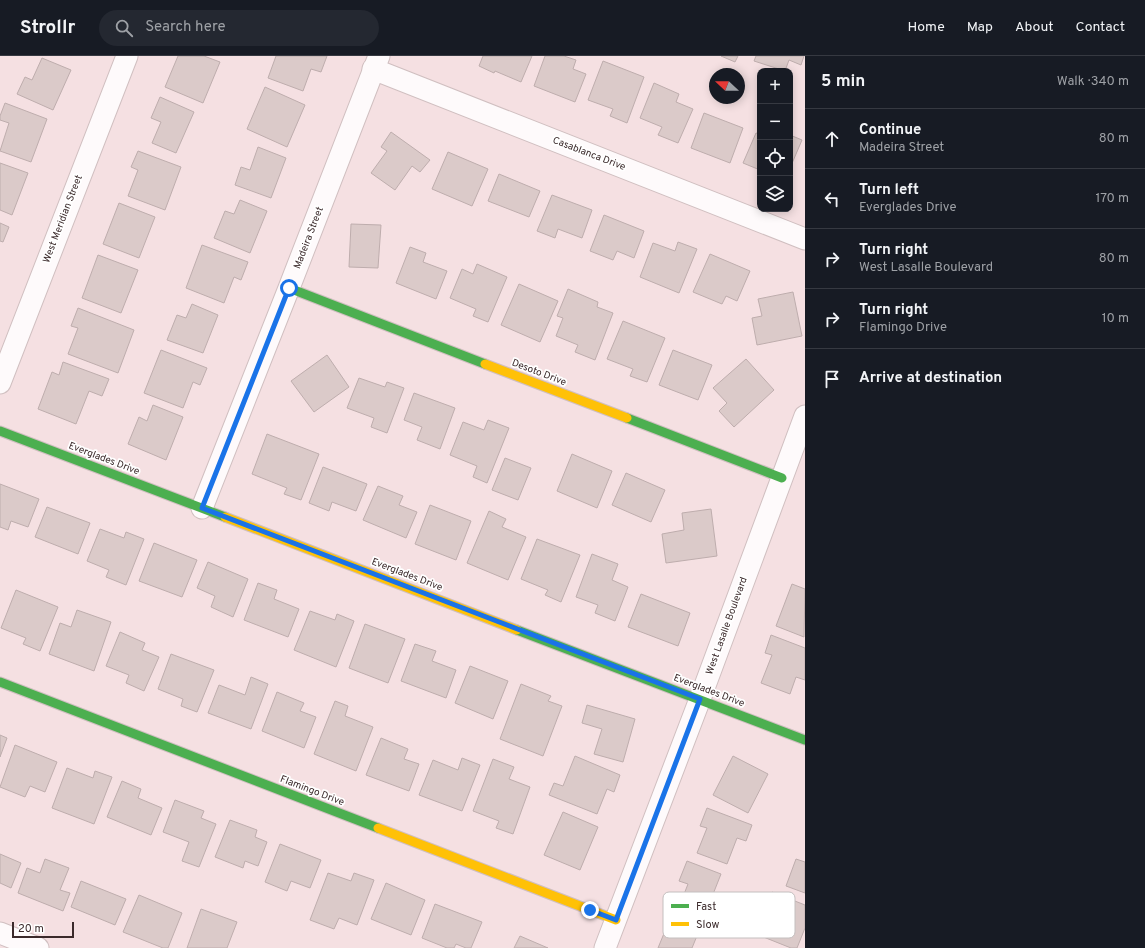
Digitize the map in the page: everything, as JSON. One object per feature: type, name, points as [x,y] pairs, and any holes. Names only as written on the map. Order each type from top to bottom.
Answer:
[{"type":"street","name":"West Meridian Street","points":[[0,383],[127,56]]},
{"type":"street","name":"Casablanca Drive","points":[[376,63],[805,239]]},
{"type":"street","name":"Madeira Street","points":[[202,508],[376,63]]},
{"type":"street","name":"Desoto Drive","points":[[289,288],[782,478]]},
{"type":"street","name":"West Lasalle Boulevard","points":[[605,948],[700,699],[805,416]]},
{"type":"street","name":"Everglades Drive","points":[[0,431],[805,740]]},
{"type":"street","name":"Flamingo Drive","points":[[0,682],[616,920]]},
{"type":"street","points":[[0,933],[38,948]]},
{"type":"building","points":[[178,56],[204,56],[220,62],[203,103],[165,87]]},
{"type":"building","points":[[276,56],[327,56],[321,72],[311,69],[303,91],[268,78]]},
{"type":"building","points":[[483,56],[532,56],[521,82],[495,71],[494,73],[479,66]]},
{"type":"building","points":[[545,56],[564,56],[576,60],[573,69],[586,74],[575,102],[534,86]]},
{"type":"building","points":[[721,56],[738,56],[735,62]]},
{"type":"building","points":[[756,56],[804,56],[801,65],[789,60],[786,68],[776,68],[754,61]]},
{"type":"building","points":[[42,58],[71,70],[53,110],[17,94],[25,77],[32,80]]},
{"type":"building","points":[[603,61],[644,77],[627,123],[610,116],[613,109],[588,100]]},
{"type":"building","points":[[654,83],[679,94],[676,102],[693,109],[678,143],[658,135],[662,127],[640,118]]},
{"type":"building","points":[[265,87],[305,105],[287,147],[247,129]]},
{"type":"building","points":[[160,97],[194,112],[176,153],[152,143],[161,122],[151,118]]},
{"type":"building","points":[[5,103],[47,119],[31,162],[0,151],[9,123],[0,120]]},
{"type":"building","points":[[704,113],[743,128],[730,163],[691,148]]},
{"type":"building","points":[[391,132],[430,160],[420,172],[412,166],[395,190],[371,173],[387,151],[381,147]]},
{"type":"building","points":[[756,133],[757,133],[757,169],[743,163]]},
{"type":"building","points":[[793,136],[802,140],[793,161]]},
{"type":"building","points":[[258,147],[286,158],[271,198],[235,185],[241,167],[250,170]]},
{"type":"building","points":[[138,151],[181,167],[165,210],[128,196],[138,170],[131,167]]},
{"type":"building","points":[[448,152],[488,169],[472,206],[432,189]]},
{"type":"building","points":[[0,163],[28,173],[12,215],[0,210]]},
{"type":"building","points":[[499,174],[540,191],[529,217],[488,201]]},
{"type":"building","points":[[552,195],[592,210],[582,238],[558,229],[555,238],[537,231]]},
{"type":"building","points":[[240,200],[267,211],[250,253],[214,238],[225,211],[234,214]]},
{"type":"building","points":[[119,203],[155,217],[139,258],[103,244]]},
{"type":"building","points":[[604,215],[644,231],[634,258],[617,251],[613,260],[590,251]]},
{"type":"building","points":[[0,223],[9,227],[3,242],[0,241]]},
{"type":"building","points":[[351,224],[381,225],[378,268],[349,267]]},
{"type":"building","points":[[678,242],[697,249],[679,293],[640,277],[653,243],[675,251]]},
{"type":"building","points":[[202,245],[248,262],[241,280],[234,277],[224,303],[186,288]]},
{"type":"building","points":[[410,247],[426,253],[423,262],[447,271],[436,299],[396,283]]},
{"type":"building","points":[[710,254],[750,271],[737,301],[726,296],[722,304],[693,292]]},
{"type":"building","points":[[98,255],[138,270],[121,313],[82,298]]},
{"type":"building","points":[[477,264],[507,277],[488,322],[473,316],[476,309],[450,298],[462,269],[473,274]]},
{"type":"building","points":[[519,284],[558,301],[540,342],[501,325]]},
{"type":"building","points":[[568,289],[598,302],[597,307],[613,313],[595,360],[575,352],[578,345],[556,336],[563,318],[557,316]]},
{"type":"building","points":[[793,292],[802,336],[757,345],[752,318],[762,316],[758,299]]},
{"type":"building","points":[[192,304],[218,315],[203,353],[167,340],[177,315],[186,318]]},
{"type":"building","points":[[78,308],[134,330],[118,373],[68,354],[78,328],[71,326]]},
{"type":"building","points":[[623,321],[665,338],[647,382],[630,376],[633,369],[607,359]]},
{"type":"building","points":[[161,350],[207,368],[200,385],[193,382],[183,408],[144,393]]},
{"type":"building","points":[[673,350],[712,365],[698,400],[659,385]]},
{"type":"building","points":[[327,355],[349,387],[314,412],[291,381]]},
{"type":"building","points":[[746,359],[774,390],[734,427],[719,411],[727,403],[713,388]]},
{"type":"building","points":[[63,362],[109,379],[102,396],[89,391],[76,424],[38,409],[52,372],[59,375]]},
{"type":"building","points":[[359,378],[385,387],[387,382],[404,388],[387,433],[371,427],[374,418],[347,408]]},
{"type":"building","points":[[414,393],[455,408],[440,449],[417,440],[422,427],[404,420]]},
{"type":"building","points":[[153,405],[183,417],[166,460],[128,444],[139,417],[147,421]]},
{"type":"building","points":[[488,420],[509,428],[487,483],[473,477],[477,466],[450,455],[463,422],[484,430]]},
{"type":"building","points":[[267,434],[319,454],[301,500],[284,494],[287,488],[252,474]]},
{"type":"building","points":[[572,454],[612,471],[597,508],[557,491]]},
{"type":"building","points":[[505,458],[531,468],[518,500],[492,490]]},
{"type":"building","points":[[323,467],[367,484],[356,511],[332,502],[329,511],[309,503]]},
{"type":"building","points":[[626,473],[665,490],[651,522],[612,505]]},
{"type":"building","points":[[0,484],[39,499],[28,527],[11,521],[8,530],[0,527]]},
{"type":"building","points":[[378,486],[403,496],[399,505],[417,512],[406,538],[363,520]]},
{"type":"building","points":[[430,505],[471,521],[456,560],[415,544]]},
{"type":"building","points":[[47,507],[90,523],[78,554],[35,537]]},
{"type":"building","points":[[711,509],[717,556],[666,563],[662,534],[684,530],[682,513]]},
{"type":"building","points":[[489,511],[506,519],[502,527],[526,537],[508,580],[467,563]]},
{"type":"building","points":[[100,529],[124,538],[126,532],[144,539],[126,585],[106,577],[109,570],[87,561]]},
{"type":"building","points":[[537,539],[580,555],[561,602],[545,595],[548,590],[521,579]]},
{"type":"building","points":[[154,543],[197,560],[182,597],[139,581]]},
{"type":"building","points":[[592,554],[618,564],[612,580],[628,587],[615,621],[595,613],[598,605],[576,597]]},
{"type":"building","points":[[208,562],[248,579],[233,617],[211,607],[215,596],[197,588]]},
{"type":"building","points":[[258,583],[277,590],[274,599],[299,609],[288,637],[244,620]]},
{"type":"building","points":[[792,584],[805,589],[804,637],[776,626]]},
{"type":"building","points":[[16,590],[58,607],[40,651],[23,644],[26,638],[1,628]]},
{"type":"building","points":[[641,594],[690,613],[678,646],[628,627]]},
{"type":"building","points":[[77,610],[111,622],[94,671],[49,654],[60,623],[71,627]]},
{"type":"building","points":[[310,611],[335,620],[337,614],[354,621],[336,667],[294,650]]},
{"type":"building","points":[[365,624],[405,639],[388,683],[349,668]]},
{"type":"building","points":[[120,632],[145,643],[142,650],[159,657],[144,691],[126,683],[129,675],[106,666]]},
{"type":"building","points":[[771,635],[805,648],[805,680],[796,677],[790,694],[761,683],[772,655],[765,653]]},
{"type":"building","points":[[415,644],[436,651],[432,661],[456,670],[446,698],[401,681]]},
{"type":"building","points":[[171,654],[214,670],[197,712],[181,706],[183,699],[158,689]]},
{"type":"building","points":[[470,666],[508,681],[493,719],[455,703]]},
{"type":"building","points":[[251,677],[268,684],[251,729],[208,713],[219,685],[245,695]]},
{"type":"building","points":[[521,684],[551,696],[548,701],[562,706],[543,756],[500,739]]},
{"type":"building","points":[[277,692],[304,703],[300,711],[316,717],[304,748],[262,731]]},
{"type":"building","points":[[335,701],[348,706],[345,716],[373,727],[356,771],[314,754]]},
{"type":"building","points":[[587,705],[635,719],[623,762],[594,754],[602,729],[582,723]]},
{"type":"building","points":[[0,735],[7,738],[0,757]]},
{"type":"building","points":[[381,738],[408,749],[404,759],[419,764],[409,791],[366,775]]},
{"type":"building","points":[[15,745],[57,762],[45,792],[30,786],[25,797],[0,787]]},
{"type":"building","points":[[575,756],[620,775],[614,792],[607,789],[597,814],[549,795],[554,783],[563,786]]},
{"type":"building","points":[[733,756],[768,774],[748,813],[713,795]]},
{"type":"building","points":[[462,758],[480,765],[462,811],[419,795],[433,760],[458,770]]},
{"type":"building","points":[[493,759],[514,767],[509,779],[530,787],[513,834],[496,828],[499,821],[473,811]]},
{"type":"building","points":[[67,768],[93,778],[95,771],[112,777],[94,824],[52,808]]},
{"type":"building","points":[[122,781],[141,789],[138,798],[162,808],[151,835],[107,817]]},
{"type":"building","points":[[175,800],[204,811],[201,818],[216,824],[199,867],[182,861],[189,842],[163,832]]},
{"type":"building","points":[[707,808],[752,825],[746,841],[737,838],[727,864],[697,853],[707,828],[700,826]]},
{"type":"building","points":[[563,812],[598,827],[580,870],[544,855]]},
{"type":"building","points":[[230,820],[257,830],[255,837],[267,842],[258,866],[245,861],[243,868],[215,857]]},
{"type":"building","points":[[280,844],[321,860],[310,888],[291,881],[287,891],[265,882]]},
{"type":"building","points":[[0,854],[21,863],[11,888],[0,883]]},
{"type":"building","points":[[45,859],[69,868],[60,890],[70,893],[63,911],[18,893],[27,868],[40,873]]},
{"type":"building","points":[[796,859],[805,862],[805,893],[786,886]]},
{"type":"building","points":[[687,861],[721,874],[714,892],[685,892],[688,884],[679,881]]},
{"type":"building","points":[[328,873],[351,881],[354,873],[374,880],[357,925],[339,918],[334,929],[310,920]]},
{"type":"building","points":[[81,881],[126,899],[115,925],[71,907]]},
{"type":"building","points":[[386,883],[425,900],[411,935],[371,919]]},
{"type":"building","points":[[139,895],[182,913],[168,948],[163,948],[123,932]]},
{"type":"building","points":[[795,901],[805,905],[805,928],[797,948],[791,948],[766,938],[795,938]]},
{"type":"building","points":[[435,904],[482,922],[471,948],[466,948],[456,944],[454,948],[447,948],[422,938]]},
{"type":"building","points":[[201,909],[237,922],[227,948],[187,948]]},
{"type":"building","points":[[520,936],[548,948],[514,948]]},
{"type":"building","points":[[663,936],[663,938],[696,938],[692,948],[658,948]]},
{"type":"traffic: fast","points":[[289,288],[485,364]]},
{"type":"traffic: fast","points":[[627,418],[782,478]]},
{"type":"traffic: fast","points":[[0,431],[225,517]]},
{"type":"traffic: fast","points":[[517,630],[805,740]]},
{"type":"traffic: fast","points":[[0,682],[378,828]]},
{"type":"traffic: slow","points":[[485,364],[627,418]]},
{"type":"traffic: slow","points":[[225,517],[517,630]]},
{"type":"traffic: slow","points":[[378,828],[616,920]]},
{"type":"route","points":[[289,288],[202,508],[700,699],[616,920],[590,910]]}]
